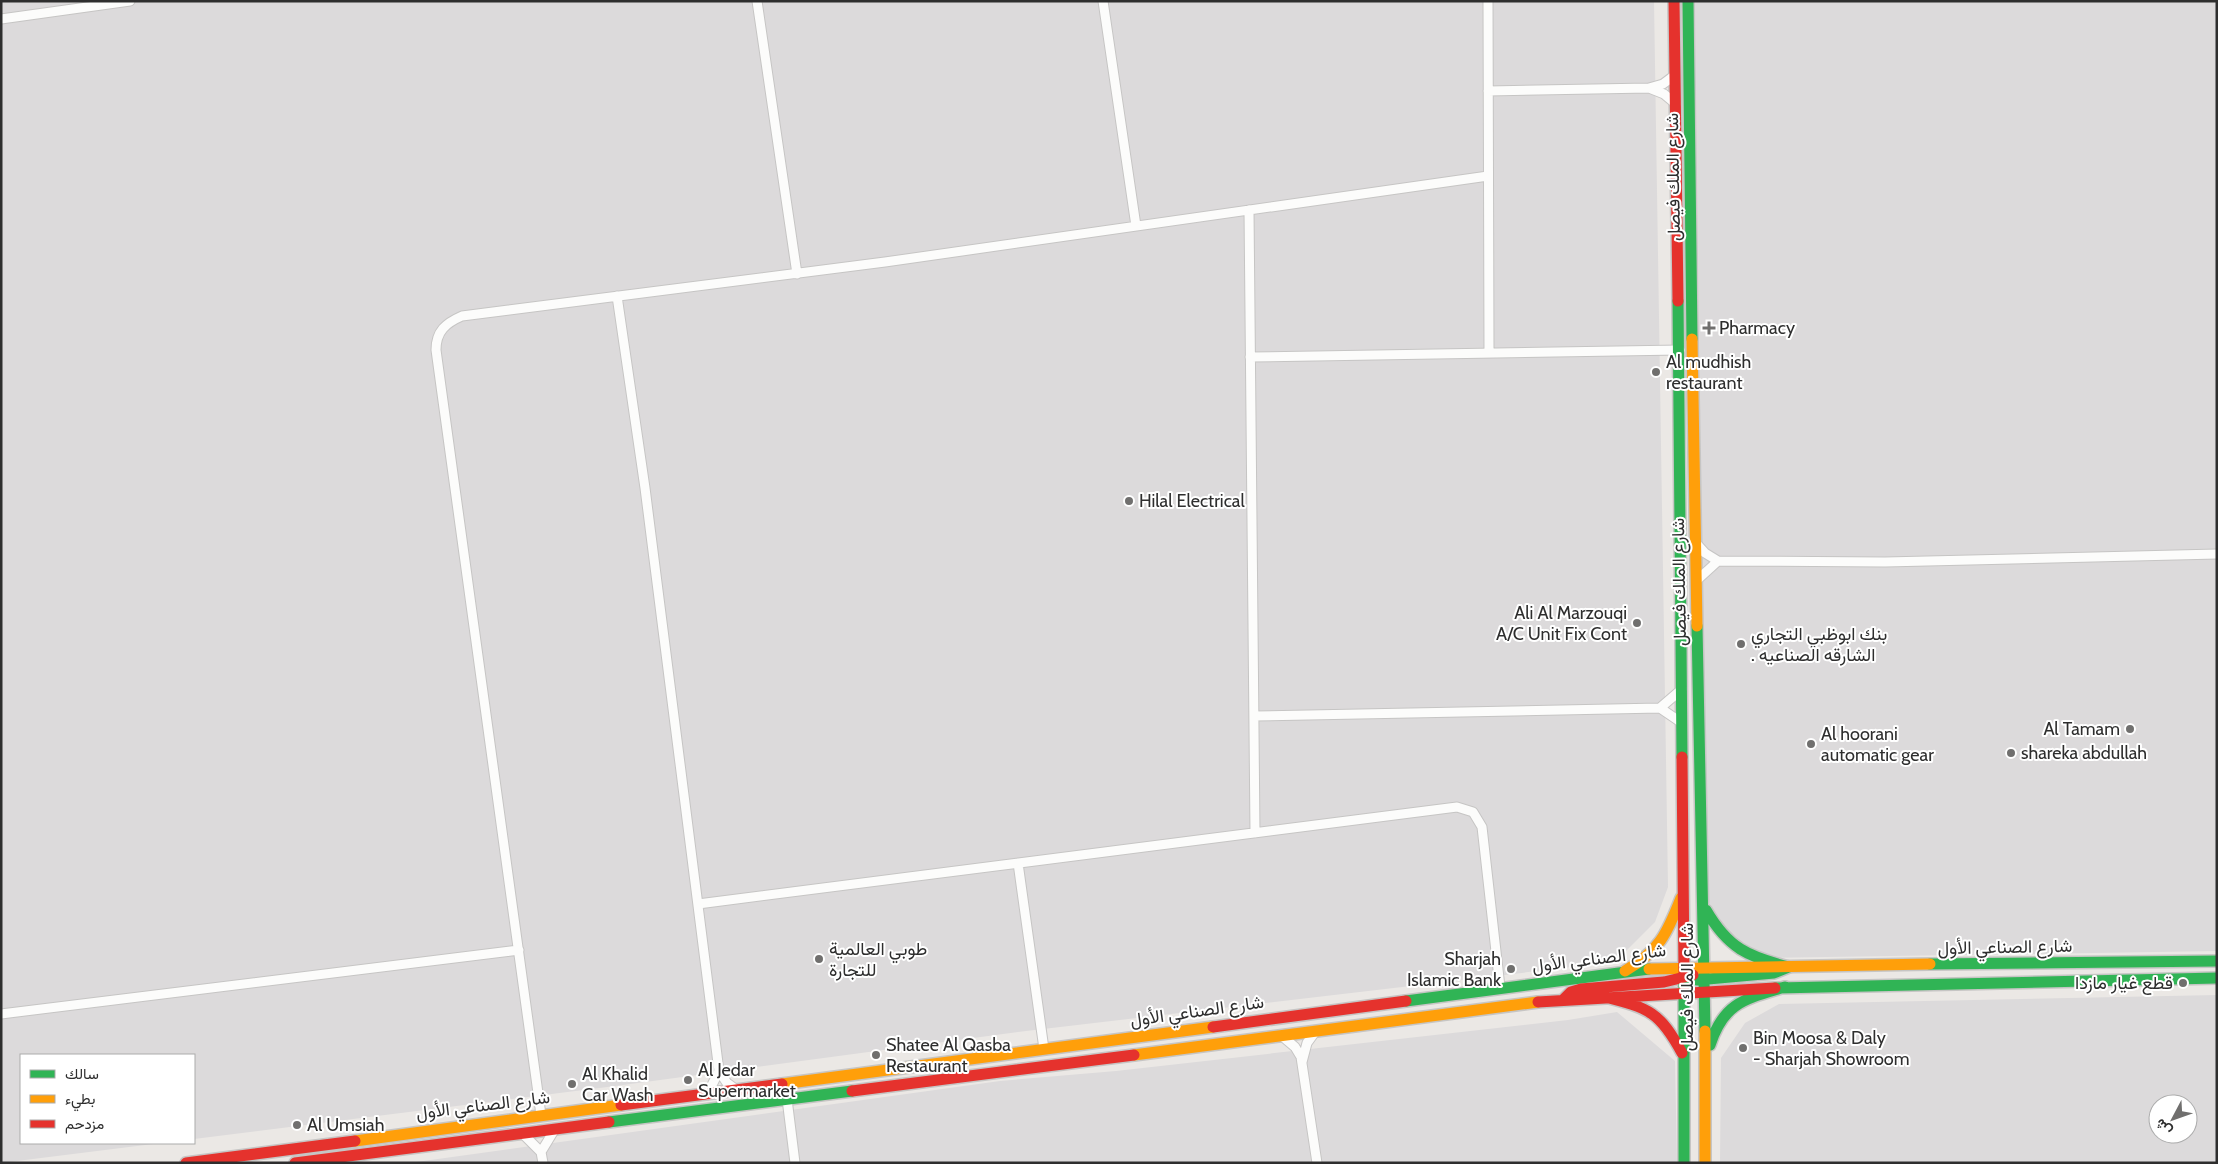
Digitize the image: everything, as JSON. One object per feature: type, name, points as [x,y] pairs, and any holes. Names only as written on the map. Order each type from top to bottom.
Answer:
[{"type":"main road","name":"شارع الملك فيصل","points":[[1674,1],[1680,350],[1678,453],[1684,892],[1684,1163]]},
{"type":"main road","name":"شارع الملك فيصل","points":[[1688,1],[1695,541],[1706,978],[1705,1163]]},
{"type":"main road","points":[[1625,971],[1646,959],[1659,947],[1684,892]]},
{"type":"main road","points":[[1704,906],[1719,932],[1735,949],[1760,960],[1789,967]]},
{"type":"main road","name":"شارع الصناعي الأول","points":[[186,1163],[541,1115],[738,1091],[1625,971],[1705,965],[1789,967],[2217,962]]},
{"type":"main road","points":[[1564,999],[1571,992],[1581,989],[1684,979],[1705,965]]},
{"type":"main road","points":[[1683,992],[1694,981],[1706,978],[1774,973],[1789,967]]},
{"type":"main road","name":"شارع الصناعي الأول","points":[[296,1163],[1564,999],[1785,987],[2217,978]]},
{"type":"main road","points":[[1706,1068],[1714,1031],[1729,1008],[1749,997],[1785,987]]},
{"type":"main road","points":[[1605,997],[1640,1005],[1658,1016],[1670,1031],[1683,1055]]},
{"type":"street","points":[[1,19],[130,1]]},
{"type":"street","points":[[757,1],[797,274]]},
{"type":"street","points":[[1103,1],[1136,226]]},
{"type":"street","points":[[1488,1],[1489,353]]},
{"type":"street","points":[[1488,91],[1649,88],[1663,84],[1675,75]]},
{"type":"street","points":[[1649,88],[1664,94],[1676,104]]},
{"type":"street","points":[[541,1115],[436,343],[446,325],[462,316],[797,274],[1488,176]]},
{"type":"street","points":[[1248,210],[1255,833]]},
{"type":"street","points":[[618,296],[650,527],[719,1071],[727,1083],[738,1091]]},
{"type":"street","points":[[1250,357],[1680,350]]},
{"type":"street","points":[[1695,541],[1705,553],[1718,561],[1885,562],[2217,554]]},
{"type":"street","points":[[1696,582],[1706,570],[1718,561]]},
{"type":"street","points":[[1660,708],[1682,689]]},
{"type":"street","points":[[1254,716],[1660,708],[1682,723]]},
{"type":"street","points":[[698,904],[1457,807],[1473,812],[1482,827],[1500,987]]},
{"type":"street","points":[[1018,863],[1044,1049]]},
{"type":"street","points":[[1,1014],[519,950]]},
{"type":"street","points":[[1302,1062],[1307,1043],[1315,1032]]},
{"type":"street","points":[[1282,1036],[1295,1047],[1302,1062],[1316,1163]]},
{"type":"street","points":[[707,1095],[719,1071]]},
{"type":"street","points":[[786,1099],[795,1163]]},
{"type":"street","points":[[541,1152],[555,1129]]},
{"type":"street","points":[[522,1134],[541,1152],[543,1163]]},
{"type":"shaded area","points":[[1,1],[1654,1],[1668,887],[1655,922],[1627,950],[1606,963],[1026,1031],[623,1085],[195,1139],[195,1054],[20,1054],[20,1144],[153,1144],[1,1163]]},
{"type":"shaded area","points":[[1695,1],[2217,1],[2217,951],[1768,958],[1731,935],[1706,898]]},
{"type":"shaded area","points":[[2217,995],[2217,1163],[1720,1163],[1721,1058],[1745,1023],[1779,1004]]},
{"type":"shaded area","points":[[1617,1012],[1675,1061],[1677,1163],[409,1163],[1000,1081],[1116,1071],[1568,1020]]},
{"type":"traffic: fast","points":[[1688,1],[1692,339]]},
{"type":"traffic: fast","points":[[1678,301],[1682,757]]},
{"type":"traffic: fast","points":[[1697,626],[1705,1031]]},
{"type":"traffic: fast","points":[[1706,910],[1722,934],[1740,949],[1751,955],[1789,967]]},
{"type":"traffic: fast","points":[[1930,964],[2217,961]]},
{"type":"traffic: fast","points":[[1697,980],[1774,973],[1789,967]]},
{"type":"traffic: fast","points":[[1406,1001],[1649,969]]},
{"type":"traffic: fast","points":[[1684,973],[1684,1163]]},
{"type":"traffic: fast","points":[[1775,988],[2217,978]]},
{"type":"traffic: fast","points":[[1710,1045],[1722,1019],[1738,1004],[1758,995],[1785,987]]},
{"type":"traffic: fast","points":[[609,1122],[852,1091]]},
{"type":"traffic: slow","points":[[1692,339],[1697,626]]},
{"type":"traffic: slow","points":[[1625,971],[1637,964],[1654,949],[1666,932],[1681,898]]},
{"type":"traffic: slow","points":[[1649,969],[1930,964]]},
{"type":"traffic: slow","points":[[1134,1055],[1538,1002]]},
{"type":"traffic: slow","points":[[782,1084],[1213,1027]]},
{"type":"traffic: slow","points":[[1705,1031],[1705,1163]]},
{"type":"traffic: slow","points":[[355,1141],[621,1105]]},
{"type":"traffic: jam","points":[[1674,1],[1678,301]]},
{"type":"traffic: jam","points":[[1682,757],[1684,973]]},
{"type":"traffic: jam","points":[[1564,999],[1571,992],[1581,989],[1664,982],[1693,975]]},
{"type":"traffic: jam","points":[[1538,1002],[1775,988]]},
{"type":"traffic: jam","points":[[1605,997],[1632,1005],[1652,1014],[1667,1028],[1682,1053]]},
{"type":"traffic: jam","points":[[1213,1027],[1406,1001]]},
{"type":"traffic: jam","points":[[852,1091],[1134,1055]]},
{"type":"traffic: jam","points":[[621,1105],[782,1084]]},
{"type":"traffic: jam","points":[[295,1163],[609,1122]]},
{"type":"traffic: jam","points":[[186,1163],[355,1141]]},
{"type":"place","name":"Pharmacy","points":[[1709,328]]},
{"type":"place","name":"Al mudhish restaurant","points":[[1656,372]]},
{"type":"place","name":"Hilal Electrical","points":[[1129,501]]},
{"type":"place","name":"Ali Al Marzouqi A/C Unit Fix Cont","points":[[1637,623]]},
{"type":"place","name":"بنك ابوظبي التجاري . الشارقه الصناعيه","points":[[1741,644]]},
{"type":"place","name":"Al Tamam","points":[[2130,729]]},
{"type":"place","name":"Al hoorani automatic gear","points":[[1811,744]]},
{"type":"place","name":"shareka abdullah","points":[[2011,753]]},
{"type":"place","name":"طوبي العالمية للتجارة","points":[[819,959]]},
{"type":"place","name":"Sharjah Islamic Bank","points":[[1511,969]]},
{"type":"place","name":"قطع غيار مازدا","points":[[2183,983]]},
{"type":"place","name":"Bin Moosa & Daly - Sharjah Showroom","points":[[1743,1048]]},
{"type":"place","name":"Shatee Al Qasba Restaurant","points":[[876,1055]]},
{"type":"place","name":"Al Jedar Supermarket","points":[[688,1080]]},
{"type":"place","name":"Al Khalid Car Wash","points":[[572,1084]]},
{"type":"place","name":"Al Umsiah","points":[[297,1125]]}]
